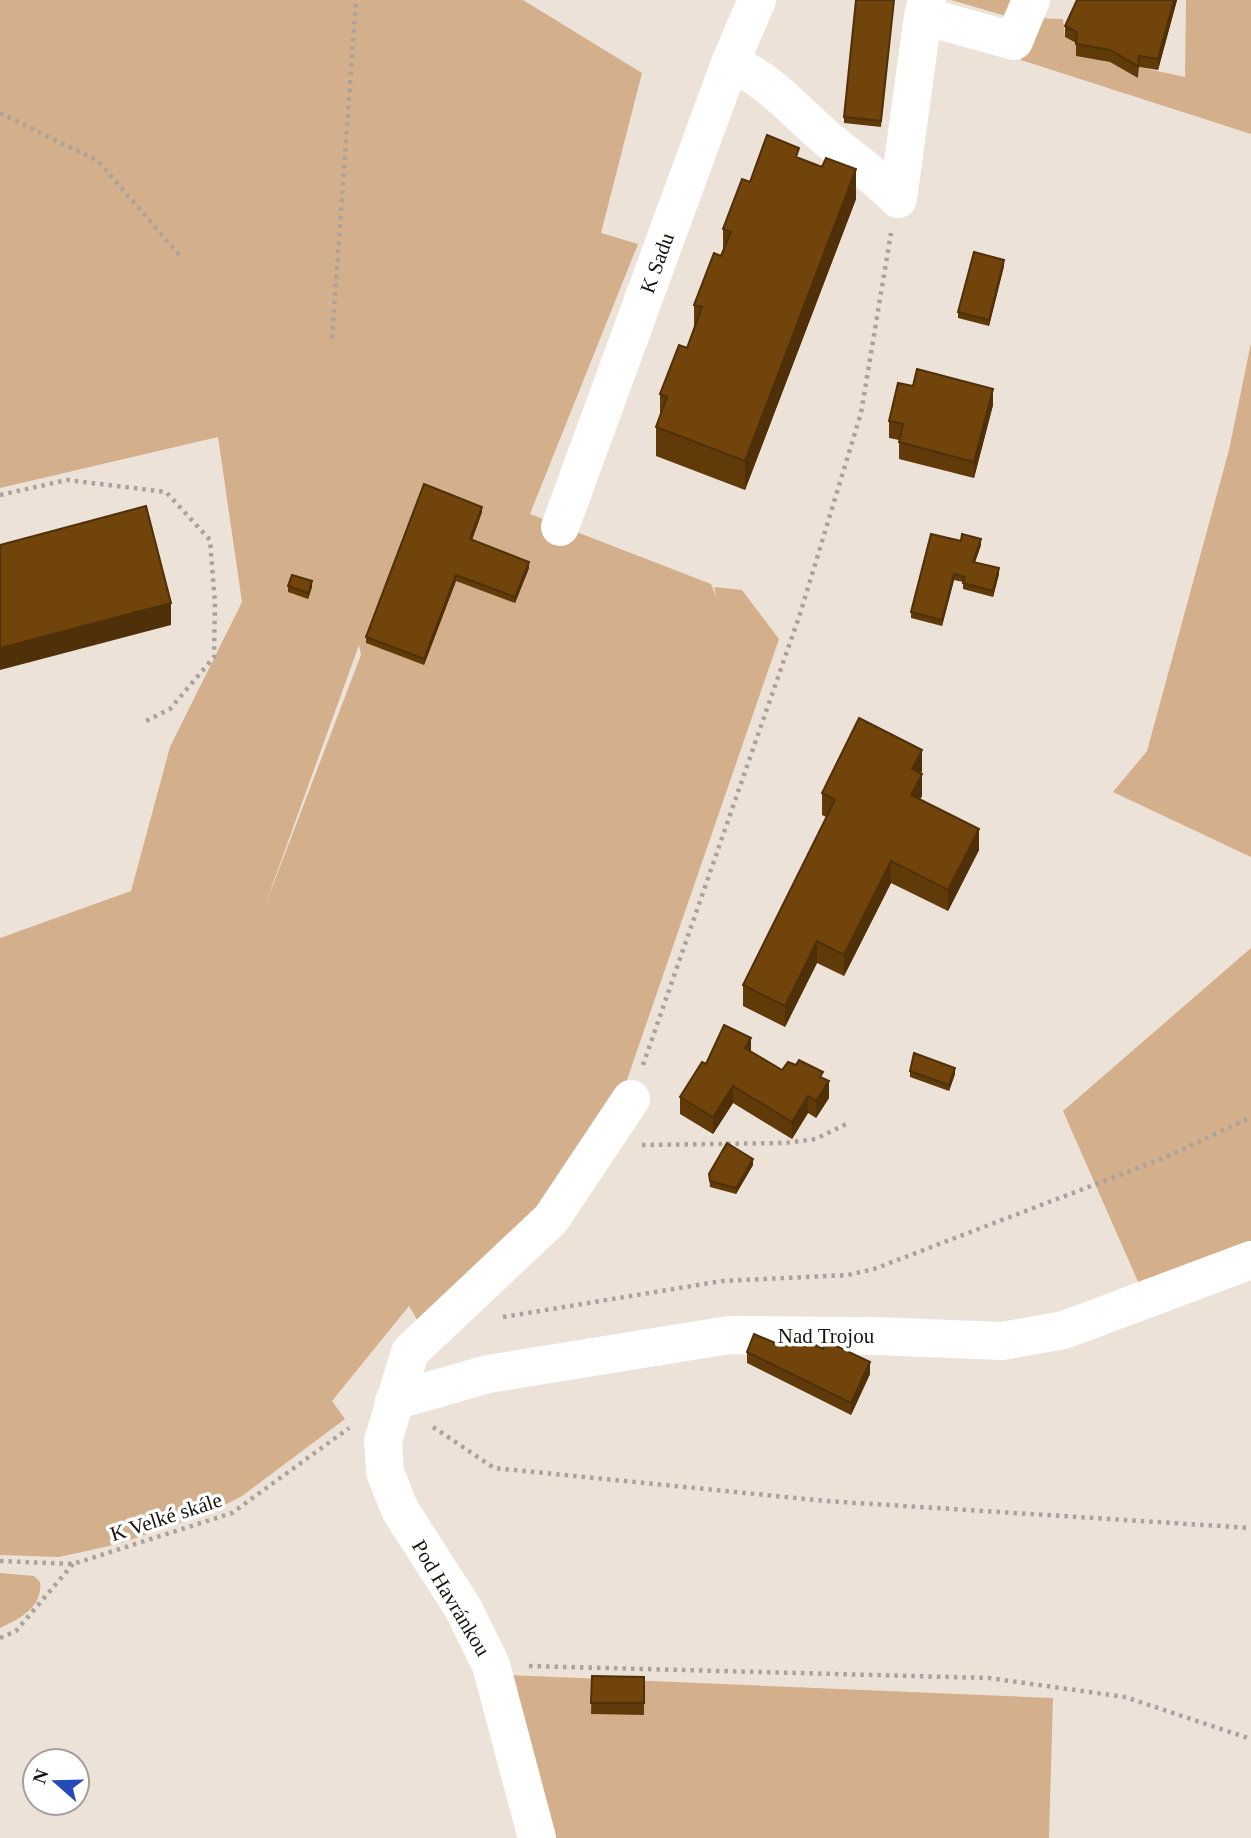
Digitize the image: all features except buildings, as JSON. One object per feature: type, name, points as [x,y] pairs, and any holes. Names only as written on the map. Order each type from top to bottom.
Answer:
[{"type":"street","name":"K Sadu","points":[[560,527],[730,63],[757,0]]},
{"type":"street","points":[[898,199],[925,8],[1014,41],[1031,0]]},
{"type":"street","points":[[730,63],[751,72],[826,138],[880,180],[898,199]]},
{"type":"street","points":[[811,178],[826,138]]},
{"type":"street","name":"Pod Havránkou","points":[[537,1838],[491,1665],[463,1608],[400,1510],[385,1472],[383,1441],[410,1352],[551,1219],[600,1150],[631,1099]]},
{"type":"street","name":"Nad Trojou","points":[[394,1401],[488,1374],[729,1335],[876,1336],[1002,1341],[1064,1330],[1251,1260]]},
{"type":"path","points":[[332,338],[356,0]]},
{"type":"path","points":[[0,113],[98,161],[182,258]]},
{"type":"path","points":[[631,1099],[800,614],[861,413],[898,199]]},
{"type":"path","points":[[0,495],[67,480],[166,492],[210,540],[215,603],[214,657],[170,709],[144,722]]},
{"type":"path","points":[[491,1319],[722,1281],[848,1275],[874,1269],[1164,1158],[1251,1117]]},
{"type":"path","points":[[600,1150],[629,1145],[785,1143],[816,1139],[846,1124]]},
{"type":"path","points":[[394,1401],[494,1468],[826,1501],[1251,1528]]},
{"type":"path","name":"K Velké skále","points":[[0,1561],[73,1564],[232,1513],[350,1428],[394,1401]]},
{"type":"path","points":[[0,1638],[16,1631],[73,1564]]},
{"type":"path","points":[[491,1665],[989,1678],[1125,1697],[1251,1739]]},
{"type":"shaded area","points":[[0,0],[523,0],[642,73],[601,233],[638,244],[530,514],[711,584],[717,599],[714,587],[742,590],[779,639],[619,1103],[540,1213],[418,1321],[409,1306],[332,1401],[345,1419],[242,1496],[209,1513],[118,1544],[59,1557],[0,1555],[0,938],[131,891],[170,747],[242,602],[218,437],[0,488]],"holes":[[[359,645],[361,655],[263,911]]]},
{"type":"shaded area","points":[[951,0],[1020,0],[1013,18]]},
{"type":"shaded area","points":[[1186,0],[1251,0],[1251,134],[1021,60],[1037,18],[1063,19],[1065,37],[1138,77],[1139,67],[1185,77]]},
{"type":"shaded area","points":[[1251,343],[1251,857],[1113,792],[1147,751],[1229,450]]},
{"type":"shaded area","points":[[1251,948],[1251,1248],[1143,1293],[1063,1111]]},
{"type":"shaded area","points":[[0,1573],[34,1576],[40,1582],[40,1591],[29,1611],[0,1628]]},
{"type":"shaded area","points":[[508,1675],[1053,1698],[1049,1838],[551,1838]]}]
